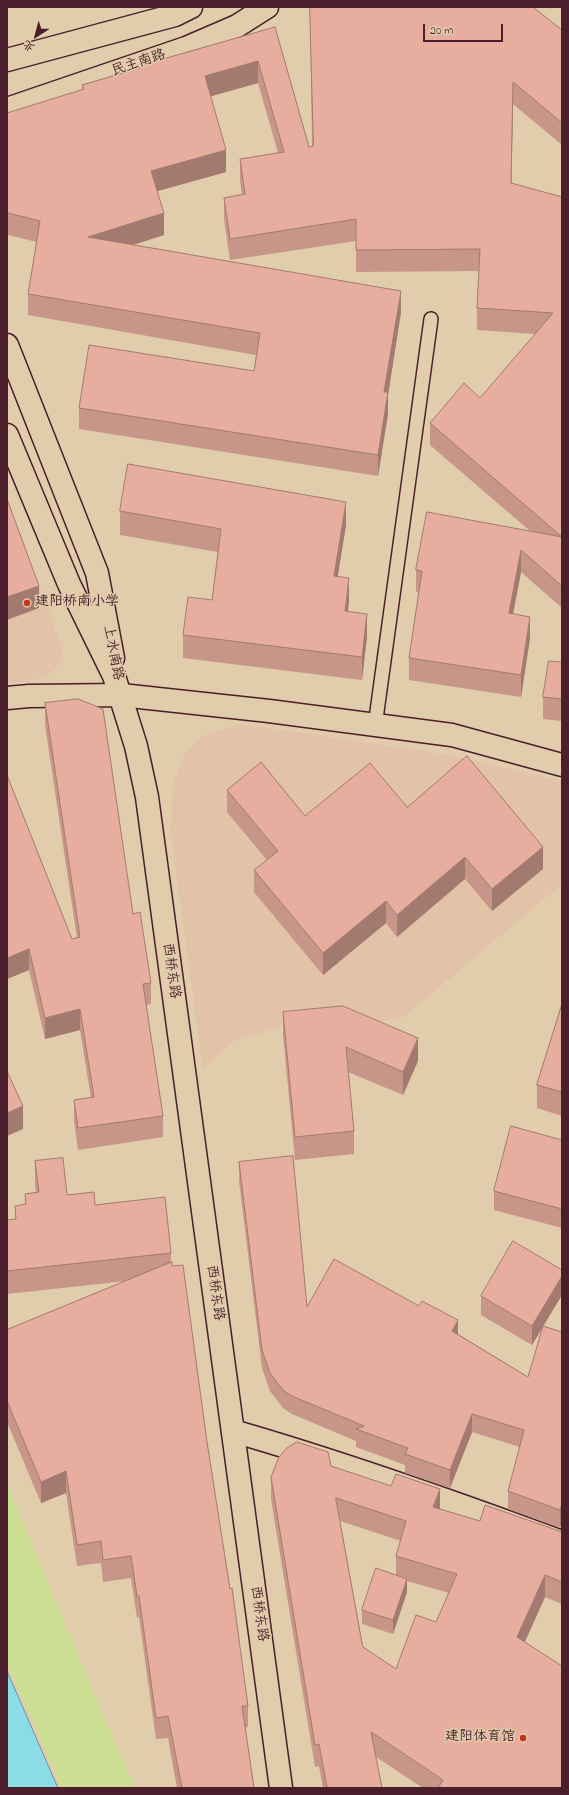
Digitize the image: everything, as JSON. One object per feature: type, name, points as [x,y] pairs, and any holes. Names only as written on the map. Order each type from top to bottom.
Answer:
[{"type":"main road","points":[[7,60],[175,14],[191,7]]},
{"type":"main road","name":"民主南路","points":[[7,109],[186,48],[237,26],[267,7]]},
{"type":"main road","points":[[542,7],[562,23]]},
{"type":"main road","name":"上水南路","points":[[7,345],[97,573],[121,695]]},
{"type":"main road","name":"上水南路","points":[[7,435],[68,584],[114,676],[121,695]]},
{"type":"main road","points":[[7,698],[29,696],[121,695],[269,711],[452,735],[562,765]]},
{"type":"main road","name":"西桥东路","points":[[121,695],[136,746],[147,797],[281,1788]]},
{"type":"main road","points":[[233,1431],[280,1444],[392,1481],[562,1542]]},
{"type":"lane","points":[[375,726],[431,319]]},
{"type":"shaded area","name":"建阳桥南小学","points":[[7,498],[61,645],[62,659],[57,667],[51,673],[29,682],[7,683]]},
{"type":"shaded area","points":[[241,724],[443,754],[562,781],[562,884],[405,1016],[370,1025],[279,1027],[232,1042],[203,1070],[171,833],[173,784],[184,755],[206,734]]},
{"type":"green space","points":[[7,1484],[135,1788],[62,1788],[7,1663]]},
{"type":"water","points":[[7,1671],[58,1788],[7,1788]]},
{"type":"building","points":[[310,7],[533,7],[562,30],[562,123],[513,82],[511,183],[562,197],[562,537],[430,423],[464,383],[480,398],[553,313],[477,308],[480,249],[356,250],[356,219],[230,239],[224,198],[245,194],[240,159],[284,152],[258,61],[205,76],[226,150],[151,171],[164,213],[88,237],[401,291],[384,392],[388,392],[378,455],[79,408],[89,345],[254,371],[260,333],[28,294],[40,221],[7,212],[7,113],[84,89],[82,85],[143,67],[142,65],[275,27],[309,147],[313,146]]},
{"type":"building","points":[[128,464],[346,502],[334,576],[349,578],[345,611],[367,614],[362,657],[183,635],[188,597],[212,600],[221,529],[120,511]]},
{"type":"building","points":[[7,499],[39,586],[7,597]]},
{"type":"building","points":[[427,512],[562,537],[562,586],[521,550],[509,613],[530,617],[521,675],[409,658],[422,571],[416,570]]},
{"type":"building","points":[[549,661],[562,662],[562,699],[543,697]]},
{"type":"building","points":[[78,699],[103,709],[133,914],[140,912],[151,983],[143,984],[163,1116],[78,1128],[74,1100],[94,1097],[80,1009],[45,1018],[29,949],[7,958],[7,775],[72,939],[80,937],[45,703]]},
{"type":"building","points":[[467,756],[543,847],[492,889],[465,857],[397,915],[386,901],[323,953],[254,870],[278,851],[227,790],[261,762],[305,816],[370,763],[407,807]]},
{"type":"building","points":[[562,1004],[562,1092],[537,1085]]},
{"type":"building","points":[[343,1006],[418,1038],[403,1072],[346,1047],[354,1131],[295,1137],[283,1012]]},
{"type":"building","points":[[7,1071],[23,1106],[7,1113]]},
{"type":"building","points":[[511,1126],[562,1140],[562,1209],[494,1191]]},
{"type":"building","points":[[293,1156],[307,1307],[334,1259],[419,1306],[422,1301],[458,1320],[452,1331],[528,1377],[543,1326],[562,1332],[562,1503],[560,1510],[508,1491],[524,1430],[472,1414],[450,1470],[405,1454],[408,1448],[356,1429],[364,1426],[292,1396],[283,1390],[270,1373],[262,1350],[239,1162]]},
{"type":"building","points":[[63,1158],[67,1195],[94,1192],[95,1205],[165,1197],[171,1253],[7,1271],[7,1220],[16,1219],[15,1206],[26,1204],[25,1194],[39,1192],[35,1161]]},
{"type":"building","points":[[513,1241],[562,1270],[562,1276],[532,1326],[481,1296]]},
{"type":"building","points":[[172,1262],[172,1266],[183,1265],[207,1442],[230,1589],[232,1588],[248,1706],[242,1706],[254,1788],[182,1788],[168,1716],[156,1718],[139,1596],[137,1596],[131,1556],[103,1560],[101,1541],[77,1545],[66,1471],[41,1482],[7,1401],[7,1330]]},
{"type":"building","points":[[297,1442],[328,1452],[331,1466],[391,1486],[396,1474],[440,1489],[433,1507],[480,1521],[485,1505],[562,1532],[562,1582],[545,1575],[517,1637],[562,1666],[562,1788],[438,1788],[443,1780],[371,1732],[382,1788],[327,1788],[319,1744],[315,1745],[271,1477],[279,1457],[287,1448]],"holes":[[[336,1498],[406,1521],[396,1556],[457,1574],[436,1622],[416,1615],[396,1669],[363,1647]]]},
{"type":"building","points":[[376,1568],[407,1579],[393,1620],[362,1610]]},
{"type":"place","name":"建阳桥南小学","points":[[27,603]]},
{"type":"place","name":"建阳体育馆","points":[[523,1738]]}]
